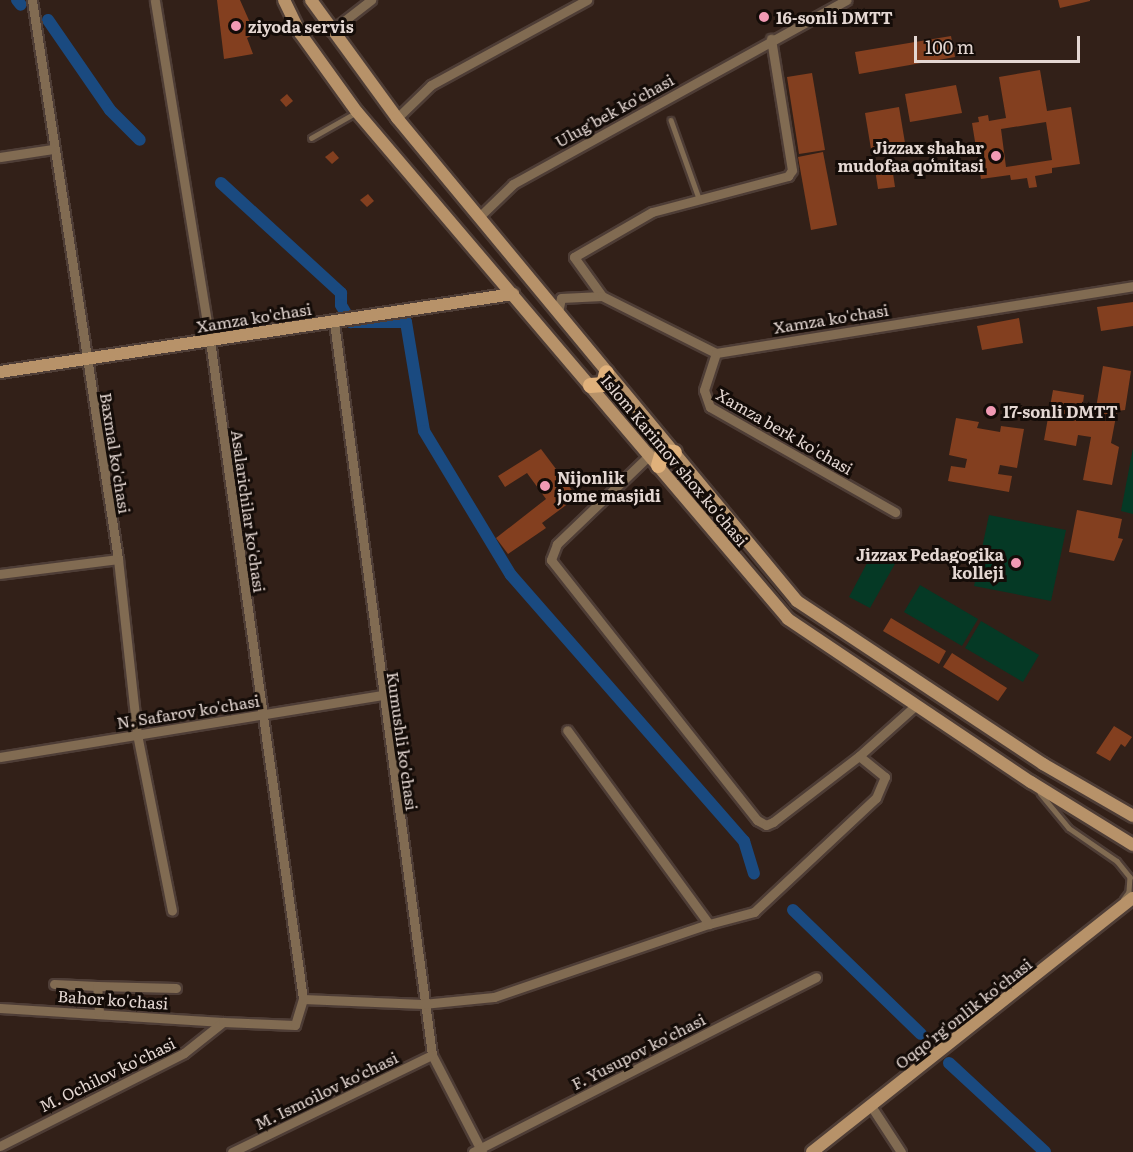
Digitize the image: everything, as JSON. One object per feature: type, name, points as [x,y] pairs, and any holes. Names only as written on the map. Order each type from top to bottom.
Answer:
[{"type":"main road","name":"Islom Karimov shox ko'chasi","points":[[284,0],[300,33],[357,112],[788,619],[1031,782],[1133,845]]},
{"type":"main road","name":"Islom Karimov shox ko'chasi","points":[[311,0],[331,31],[397,118],[797,601],[1042,764],[1133,816]]},
{"type":"main road","name":"Xamza ko'chasi","points":[[0,372],[513,294]]},
{"type":"main road","points":[[590,385],[603,384],[606,372]]},
{"type":"main road","points":[[653,459],[669,446]]},
{"type":"main road","name":"Oqqo'rg'onlik ko'chasi","points":[[812,1152],[1133,898]]},
{"type":"street","name":"Baxmal ko'chasi","points":[[32,0],[53,149],[118,559],[137,735],[172,911]]},
{"type":"street","name":"Asalarichilar ko'chasi","points":[[155,0],[210,341],[303,999],[295,1025],[223,1022]]},
{"type":"street","points":[[331,31],[371,0]]},
{"type":"street","points":[[397,118],[431,85],[587,0]]},
{"type":"street","name":"Ulug'bek ko'chasi","points":[[479,217],[513,184],[771,39],[847,0]]},
{"type":"street","points":[[716,353],[602,296],[574,257],[652,212],[782,181],[792,170],[771,39]]},
{"type":"street","points":[[0,157],[53,149]]},
{"type":"street","name":"Xamza ko'chasi","points":[[716,353],[1133,286]]},
{"type":"street","points":[[558,314],[561,298],[602,296]]},
{"type":"street","name":"Kumushli ko'chasi","points":[[344,320],[381,695],[423,1004],[432,1055],[478,1151]]},
{"type":"street","name":"Xamza berk ko'chasi","points":[[716,353],[704,390],[710,407],[895,512]]},
{"type":"street","points":[[653,459],[552,549],[553,565],[761,824],[773,822],[859,756],[916,705]]},
{"type":"street","points":[[0,574],[118,559]]},
{"type":"street","name":"N. Safarov ko'chasi","points":[[0,757],[381,695]]},
{"type":"street","points":[[567,730],[709,924]]},
{"type":"street","points":[[303,999],[423,1004],[494,998],[709,924],[754,912],[876,798],[885,777],[859,756]]},
{"type":"street","name":"F. Yusupov ko'chasi","points":[[478,1151],[816,977]]},
{"type":"street","points":[[54,984],[176,988]]},
{"type":"street","points":[[97,986],[99,1012]]},
{"type":"street","name":"Bahor ko'chasi","points":[[0,1008],[99,1012],[223,1022]]},
{"type":"street","name":"M. Ochilov ko'chasi","points":[[0,1146],[184,1053],[223,1022]]},
{"type":"street","name":"M. Ismoilov ko'chasi","points":[[232,1152],[432,1055]]},
{"type":"street","points":[[871,1106],[901,1152]]},
{"type":"lane","points":[[311,138],[357,112]]},
{"type":"lane","points":[[670,120],[700,201]]},
{"type":"lane","points":[[1031,782],[1069,828],[1117,861],[1130,877],[1129,892],[1109,918]]},
{"type":"green space","points":[[1133,448],[1133,514],[1121,511]]},
{"type":"green space","points":[[989,515],[1066,530],[1051,601],[974,586]]},
{"type":"green space","points":[[874,550],[896,562],[870,608],[849,597]]},
{"type":"green space","points":[[920,585],[978,619],[962,646],[904,612]]},
{"type":"green space","points":[[981,621],[1039,655],[1023,682],[965,648]]},
{"type":"building","name":"ziyoda servis","points":[[217,0],[240,0],[255,34],[247,38],[253,54],[224,59]]},
{"type":"building","points":[[1058,0],[1090,0],[1090,1],[1060,8]]},
{"type":"building","points":[[951,36],[955,57],[859,74],[855,52]]},
{"type":"building","points":[[1040,70],[1047,111],[1071,107],[1080,164],[1052,168],[1052,173],[1035,176],[1037,187],[1029,188],[1027,178],[1011,180],[1010,175],[981,179],[972,123],[979,122],[978,117],[988,115],[989,121],[1006,118],[999,77]],"holes":[[[1046,122],[1052,160],[1006,167],[1001,129]]]},
{"type":"building","points":[[812,73],[825,150],[799,154],[787,77]]},
{"type":"building","points":[[956,85],[962,113],[910,122],[905,94]]},
{"type":"building","points":[[287,94],[293,101],[286,107],[280,100]]},
{"type":"building","points":[[899,107],[905,143],[871,149],[865,113]]},
{"type":"building","points":[[333,151],[339,158],[332,164],[325,157]]},
{"type":"building","points":[[823,152],[837,225],[811,230],[798,157]]},
{"type":"building","points":[[891,160],[895,187],[878,189],[874,163]]},
{"type":"building","points":[[368,194],[374,201],[367,207],[360,200]]},
{"type":"building","points":[[1133,302],[1133,326],[1101,331],[1097,307]]},
{"type":"building","points":[[1019,318],[1023,343],[982,350],[977,326]]},
{"type":"building","points":[[1103,366],[1131,371],[1125,410],[1117,411],[1111,443],[1119,447],[1112,485],[1083,480],[1091,437],[1078,435],[1076,446],[1044,440],[1053,390],[1084,395],[1082,411],[1095,414]]},
{"type":"building","points":[[956,418],[979,422],[977,428],[1000,432],[1001,426],[1024,429],[1017,468],[1000,465],[998,474],[1012,476],[1009,492],[948,481],[951,466],[965,468],[967,459],[949,455]]},
{"type":"building","points":[[541,449],[577,497],[542,523],[546,528],[508,554],[496,538],[546,499],[527,473],[505,487],[498,476]]},
{"type":"building","points":[[1077,510],[1122,519],[1118,538],[1123,539],[1114,561],[1069,552]]},
{"type":"building","points":[[891,618],[946,651],[939,664],[883,631]]},
{"type":"building","points":[[952,653],[1007,688],[998,701],[943,667]]},
{"type":"building","points":[[1114,726],[1132,737],[1125,747],[1121,744],[1110,761],[1096,753]]},
{"type":"waterway","points":[[17,0],[21,5]]},
{"type":"waterway","points":[[48,20],[110,110],[140,140]]},
{"type":"waterway","points":[[221,183],[341,293],[341,305],[351,322],[406,322],[424,431],[511,575],[744,841],[754,873]]},
{"type":"waterway","points":[[793,910],[921,1034]]},
{"type":"waterway","points":[[949,1063],[1045,1152]]},
{"type":"place","name":"16-sonli DMTT","points":[[764,17]]},
{"type":"place","name":"ziyoda servis","points":[[236,26]]},
{"type":"place","name":"Jizzax shahar mudofaa qoʻmitasi","points":[[996,156]]},
{"type":"place","name":"17-sonli DMTT","points":[[991,411]]},
{"type":"place","name":"Nijonlik jome masjidi","points":[[545,486]]},
{"type":"place","name":"Jizzax Pedagogika kolleji","points":[[1016,563]]}]
